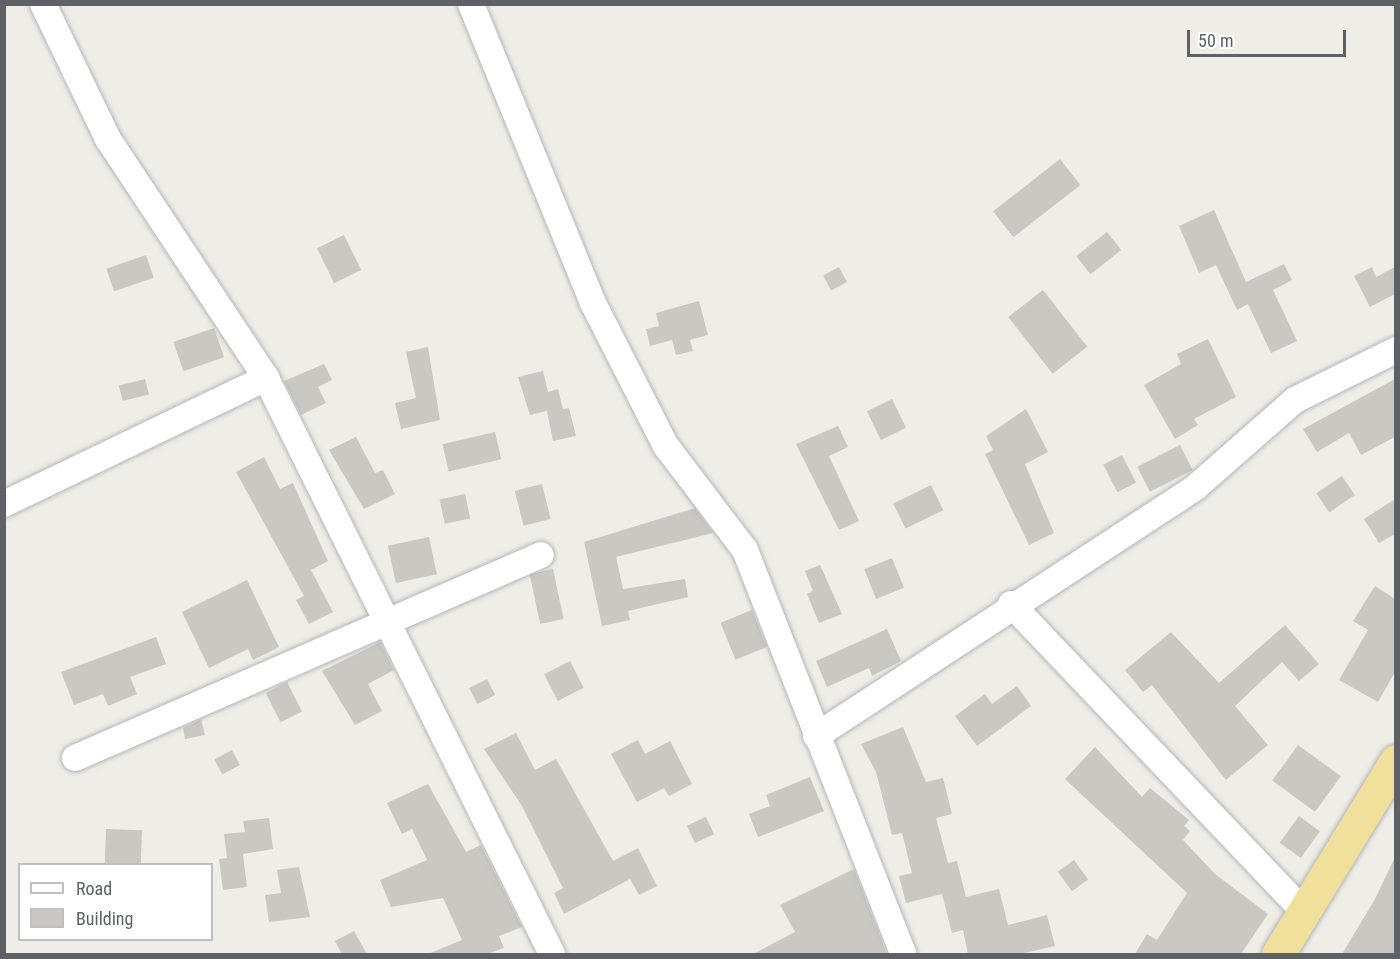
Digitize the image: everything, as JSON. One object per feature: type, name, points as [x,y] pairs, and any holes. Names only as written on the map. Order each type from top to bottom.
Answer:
[{"type":"highway","points":[[1278,954],[1395,761]]},
{"type":"street","points":[[43,4],[108,139],[266,378],[552,954]]},
{"type":"street","points":[[471,4],[593,303],[666,446],[745,550],[903,954]]},
{"type":"street","points":[[816,736],[1011,604],[1196,487],[1295,400],[1395,350]]},
{"type":"street","points":[[4,504],[266,378]]},
{"type":"street","points":[[75,758],[541,555]]},
{"type":"street","points":[[1011,604],[1303,911]]},
{"type":"building","points":[[1060,159],[1080,185],[1013,237],[993,211]]},
{"type":"building","points":[[1214,210],[1246,282],[1284,264],[1292,280],[1273,290],[1297,341],[1271,353],[1248,304],[1237,310],[1216,265],[1199,273],[1179,226]]},
{"type":"building","points":[[1107,232],[1121,250],[1090,274],[1076,256]]},
{"type":"building","points":[[344,235],[361,270],[334,283],[317,248]]},
{"type":"building","points":[[146,255],[154,278],[114,291],[106,269]]},
{"type":"building","points":[[839,267],[847,282],[831,290],[823,275]]},
{"type":"building","points":[[1372,267],[1376,277],[1395,267],[1395,294],[1370,307],[1354,276]]},
{"type":"building","points":[[1043,290],[1087,347],[1053,374],[1008,317]]},
{"type":"building","points":[[699,301],[708,335],[690,340],[693,351],[676,355],[672,340],[650,346],[646,329],[659,326],[656,313]]},
{"type":"building","points":[[214,328],[224,357],[183,371],[173,342]]},
{"type":"building","points":[[1208,339],[1236,397],[1194,419],[1198,425],[1175,439],[1144,385],[1181,364],[1177,354]]},
{"type":"building","points":[[428,347],[440,420],[401,429],[395,403],[416,398],[406,352]]},
{"type":"building","points":[[324,364],[332,380],[318,387],[326,403],[301,415],[284,381]]},
{"type":"building","points":[[543,371],[548,392],[558,389],[563,409],[569,408],[576,436],[553,441],[547,411],[530,415],[518,377]]},
{"type":"building","points":[[145,379],[149,395],[123,401],[119,386]]},
{"type":"building","points":[[1395,379],[1395,437],[1361,455],[1349,433],[1317,452],[1303,429]]},
{"type":"building","points":[[892,399],[906,428],[881,440],[867,411]]},
{"type":"building","points":[[1026,409],[1048,452],[1025,464],[1054,533],[1029,545],[985,454],[993,450],[986,436]]},
{"type":"building","points":[[838,426],[848,447],[829,456],[859,521],[839,530],[796,444]]},
{"type":"building","points":[[495,432],[501,459],[449,471],[442,444]]},
{"type":"building","points":[[356,437],[375,473],[383,470],[395,494],[364,509],[329,450]]},
{"type":"building","points":[[1180,445],[1193,470],[1150,492],[1137,467]]},
{"type":"building","points":[[1122,455],[1136,483],[1117,492],[1103,465]]},
{"type":"building","points":[[264,457],[280,489],[293,483],[328,561],[311,570],[333,612],[309,624],[296,600],[304,596],[236,472]]},
{"type":"building","points":[[1342,476],[1355,495],[1329,512],[1316,493]]},
{"type":"building","points":[[542,484],[551,519],[524,526],[515,491]]},
{"type":"building","points":[[931,485],[943,510],[906,529],[893,503]]},
{"type":"building","points":[[465,494],[470,518],[445,524],[440,499]]},
{"type":"building","points":[[1395,499],[1395,534],[1379,543],[1364,519]]},
{"type":"building","points":[[695,508],[713,533],[616,557],[623,589],[685,579],[688,597],[628,611],[630,620],[602,626],[584,542]]},
{"type":"building","points":[[429,537],[437,574],[396,583],[388,546]]},
{"type":"building","points":[[892,558],[904,588],[876,599],[864,569]]},
{"type":"building","points":[[820,565],[842,614],[819,623],[807,594],[813,591],[805,571]]},
{"type":"building","points":[[553,569],[564,619],[540,624],[530,574]]},
{"type":"building","points":[[247,580],[279,647],[253,660],[248,649],[209,668],[182,612]]},
{"type":"building","points":[[1375,586],[1395,599],[1395,672],[1378,702],[1339,680],[1368,630],[1353,621]]},
{"type":"building","points":[[752,610],[767,647],[735,660],[720,623]]},
{"type":"building","points":[[1285,625],[1319,664],[1299,681],[1282,662],[1235,706],[1268,745],[1226,780],[1152,685],[1143,692],[1125,670],[1171,632],[1219,683]]},
{"type":"building","points":[[887,629],[901,661],[872,676],[869,668],[827,687],[816,661]]},
{"type":"building","points":[[156,637],[166,664],[130,677],[137,694],[108,706],[103,694],[74,705],[61,672]]},
{"type":"building","points":[[380,642],[394,670],[368,684],[382,711],[355,725],[322,671]]},
{"type":"building","points":[[570,661],[584,688],[558,701],[544,674]]},
{"type":"building","points":[[487,679],[495,695],[477,704],[469,688]]},
{"type":"building","points":[[287,682],[302,711],[281,722],[266,693]]},
{"type":"building","points":[[1017,686],[1031,706],[977,746],[955,716],[985,694],[992,704]]},
{"type":"building","points":[[201,719],[205,735],[185,739],[183,728]]},
{"type":"building","points":[[903,727],[926,782],[943,778],[952,814],[936,818],[948,863],[957,861],[966,897],[999,889],[1008,925],[1047,915],[1055,946],[1020,954],[968,954],[963,930],[952,933],[942,894],[906,903],[899,876],[912,873],[902,833],[892,835],[876,772],[861,744]]},
{"type":"building","points":[[516,733],[535,770],[556,759],[613,861],[638,848],[657,886],[639,895],[630,879],[564,914],[554,893],[563,888],[522,806],[484,749]]},
{"type":"building","points":[[638,740],[645,754],[670,741],[692,784],[669,796],[664,788],[637,802],[611,754]]},
{"type":"building","points":[[1298,745],[1341,776],[1315,812],[1272,781]]},
{"type":"building","points":[[1095,747],[1142,797],[1150,788],[1189,820],[1184,826],[1190,831],[1183,840],[1215,874],[1268,914],[1241,954],[1135,954],[1147,934],[1157,940],[1187,893],[1065,779]]},
{"type":"building","points":[[232,750],[240,765],[222,774],[214,759]]},
{"type":"building","points":[[810,777],[824,811],[758,837],[749,814],[770,806],[766,795]]},
{"type":"building","points":[[428,784],[466,852],[481,845],[522,927],[499,936],[504,948],[487,954],[428,954],[462,940],[443,898],[391,907],[380,880],[427,860],[412,829],[402,834],[387,803]]},
{"type":"building","points":[[1299,816],[1320,831],[1301,858],[1280,843]]},
{"type":"building","points":[[706,817],[714,834],[695,843],[687,826]]},
{"type":"building","points":[[269,818],[273,849],[243,854],[247,887],[223,890],[219,859],[227,858],[224,834],[245,832],[243,821]]},
{"type":"building","points":[[106,829],[142,830],[141,863],[105,863]]},
{"type":"building","points":[[1395,857],[1395,954],[1342,954],[1375,899]]},
{"type":"building","points":[[1074,860],[1088,879],[1072,891],[1058,872]]},
{"type":"building","points":[[299,867],[310,917],[269,922],[265,895],[281,893],[277,870]]},
{"type":"building","points":[[854,869],[887,954],[753,954],[795,932],[780,905]]},
{"type":"building","points":[[354,931],[367,954],[342,954],[335,941]]}]
